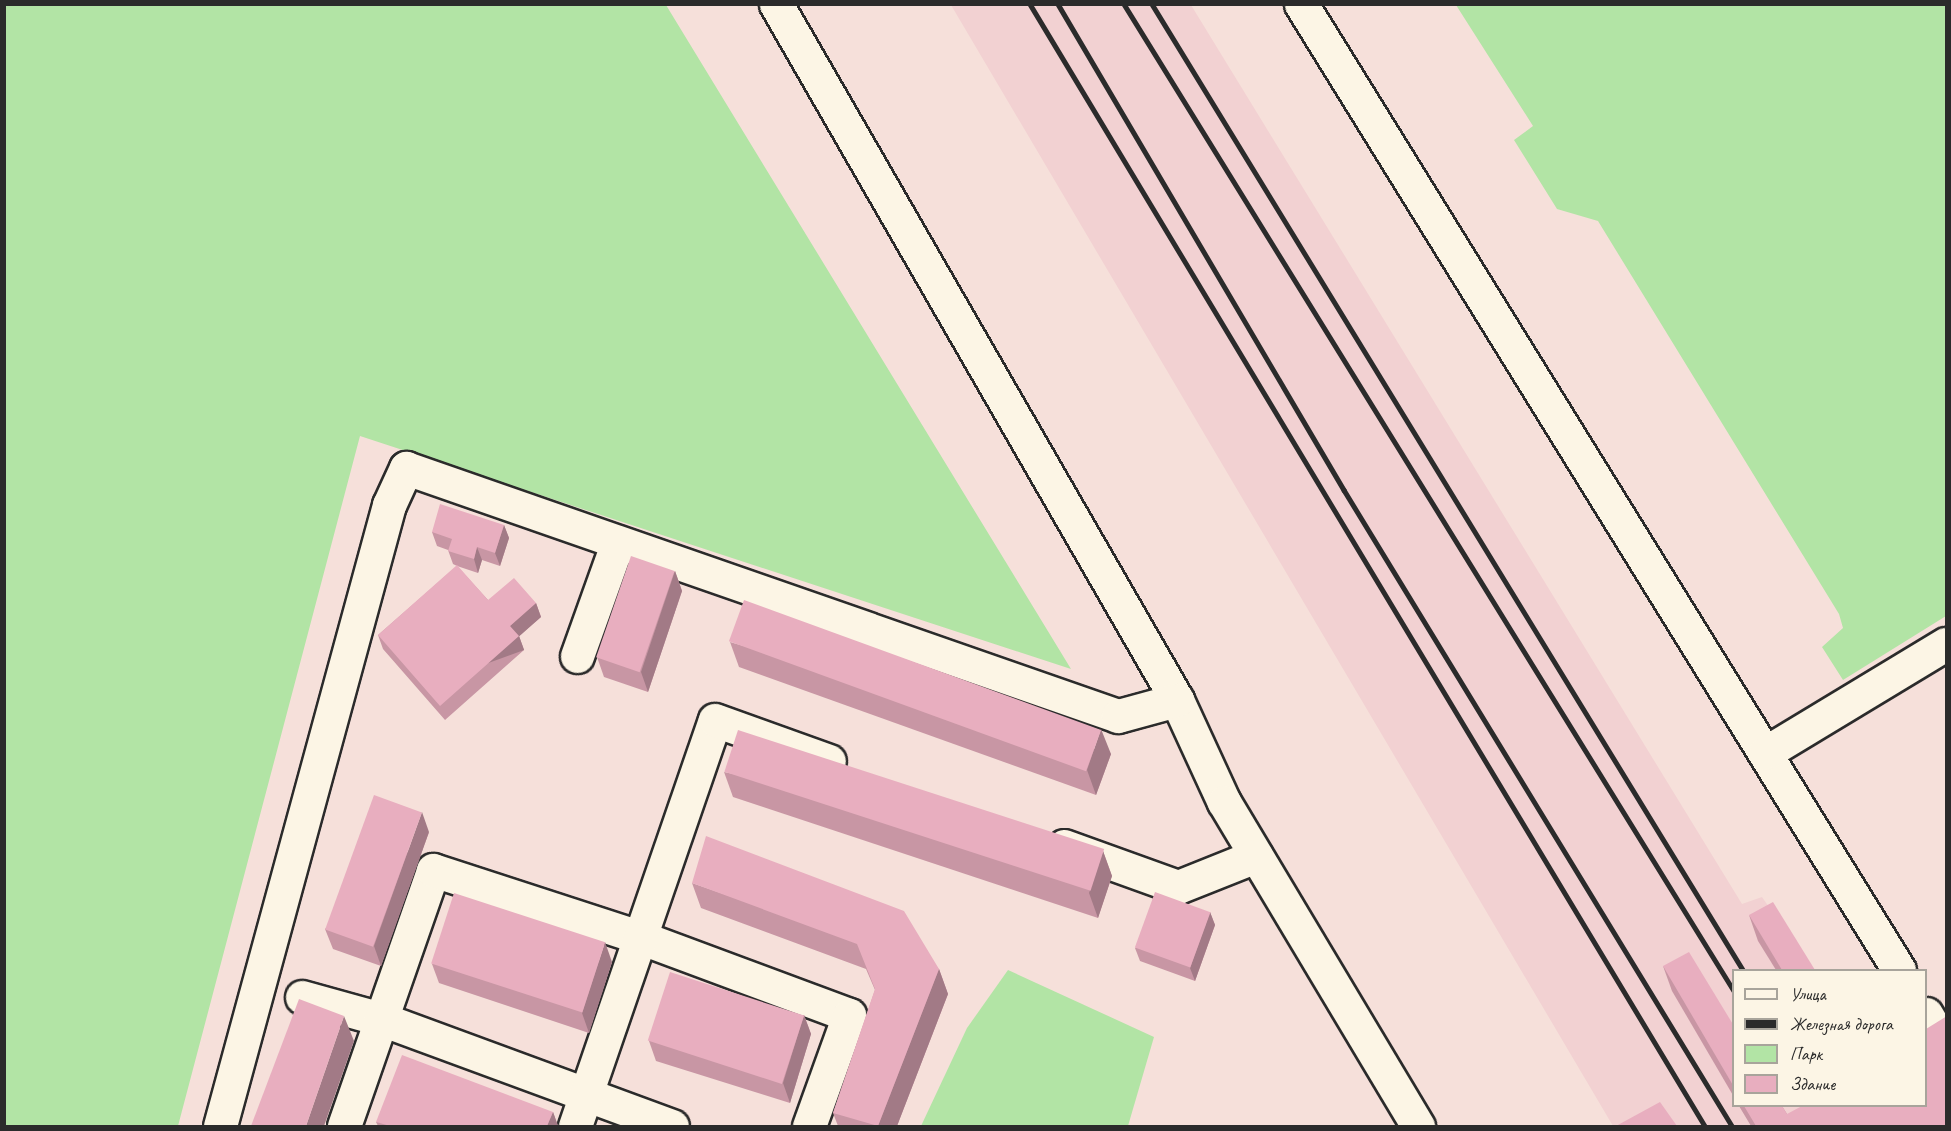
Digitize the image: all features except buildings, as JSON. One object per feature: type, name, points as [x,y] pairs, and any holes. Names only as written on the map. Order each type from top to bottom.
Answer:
[{"type":"street","points":[[776,4],[1177,700],[1224,802],[1418,1126]]},
{"type":"street","points":[[1301,4],[1898,969]]},
{"type":"street","points":[[220,1126],[389,505],[406,468],[616,544],[1118,716],[1177,700]]},
{"type":"street","points":[[577,656],[616,544]]},
{"type":"street","points":[[1765,753],[1947,644]]},
{"type":"street","points":[[575,1126],[642,938],[715,720],[858,772]]},
{"type":"street","points":[[1035,835],[1179,887],[1256,856]]},
{"type":"street","points":[[344,1126],[433,870],[642,938],[849,1015],[809,1126]]},
{"type":"street","points":[[302,996],[381,1019],[672,1126]]},
{"type":"street","points":[[1927,1016],[1946,1047]]},
{"type":"shaded area","points":[[951,5],[1191,5],[1742,904],[1762,897],[1783,927],[1776,969],[1732,969],[1732,1107],[1860,1107],[1872,1126],[1613,1126]]},
{"type":"green space","points":[[5,4],[666,5],[1071,669],[360,436],[178,1126],[5,1126]]},
{"type":"green space","points":[[1456,5],[1946,5],[1946,616],[1843,680],[1822,647],[1843,628],[1839,614],[1598,221],[1557,209],[1514,140],[1533,126]]},
{"type":"green space","points":[[1008,970],[1154,1037],[1128,1126],[921,1126],[967,1028]]},
{"type":"railway","points":[[1030,4],[1705,1126]]},
{"type":"railway","points":[[1058,4],[1344,490],[1732,1126]]},
{"type":"railway","points":[[1124,4],[1732,988]]},
{"type":"railway","points":[[1152,4],[1742,969]]}]
